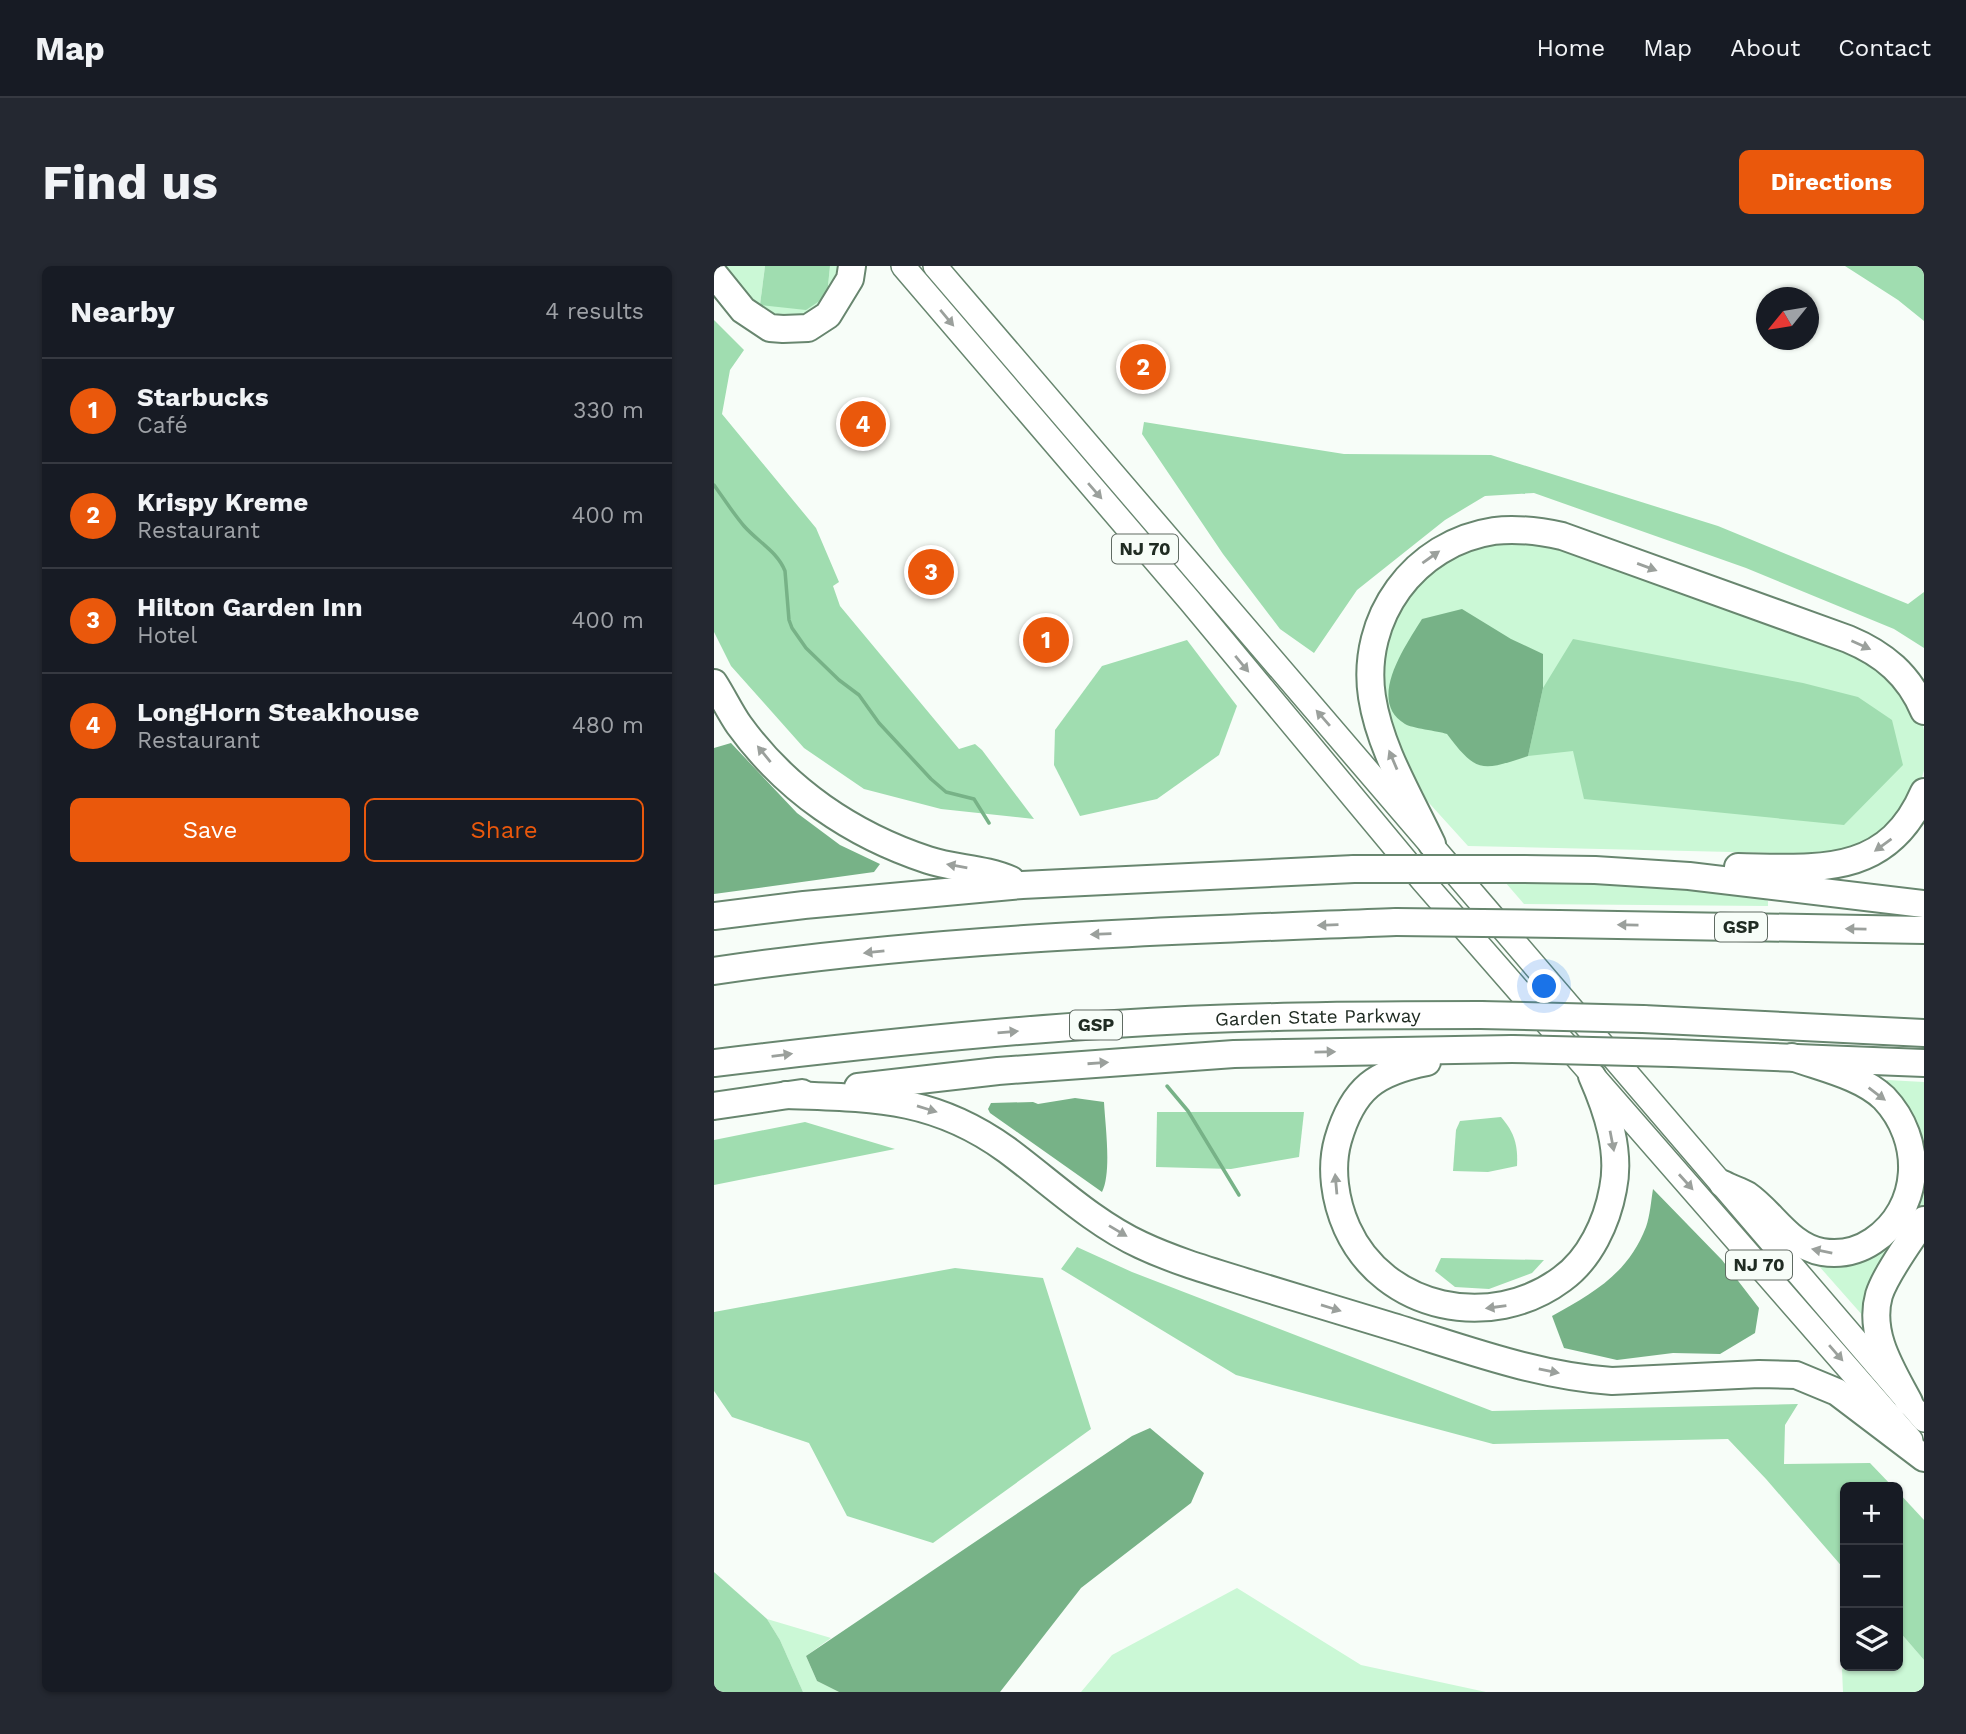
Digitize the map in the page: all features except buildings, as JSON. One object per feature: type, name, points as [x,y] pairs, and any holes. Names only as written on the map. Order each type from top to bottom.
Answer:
[{"type":"highway","points":[[714,274],[743,310],[770,328],[808,328],[828,315],[850,279],[852,266]]},
{"type":"highway","name":"NJ 70","points":[[903,266],[1190,601],[1422,880],[1816,1329],[1924,1457]]},
{"type":"highway","name":"NJ 70","points":[[935,266],[1917,1411]]},
{"type":"highway","points":[[1432,844],[1393,762],[1380,727],[1371,687],[1372,651],[1386,609],[1408,576],[1440,550],[1480,534],[1524,530],[1562,536],[1848,639],[1882,656],[1897,669],[1909,683],[1924,711]]},
{"type":"highway","points":[[714,683],[739,725],[778,772],[833,815],[892,848],[936,863],[997,873],[1022,885]]},
{"type":"highway","points":[[1595,870],[1840,866],[1870,855],[1891,841],[1910,819],[1924,792]]},
{"type":"highway","points":[[714,916],[1022,885],[1354,869],[1595,870],[1689,876],[1924,904]]},
{"type":"highway","name":"GSP","points":[[714,971],[891,950],[1064,936],[1396,922],[1924,930]]},
{"type":"highway","name":"Garden State Parkway","points":[[714,1063],[878,1043],[1116,1024],[1328,1016],[1481,1015],[1643,1019],[1924,1033]]},
{"type":"highway","points":[[714,1106],[786,1095],[998,1071],[1234,1054],[1512,1049],[1924,1063]]},
{"type":"highway","points":[[1469,1050],[1439,1060],[1392,1070],[1369,1084],[1356,1098],[1344,1119],[1337,1145],[1334,1176],[1343,1219],[1363,1256],[1389,1281],[1412,1296],[1460,1309],[1483,1309],[1513,1304],[1553,1285],[1564,1278],[1583,1258],[1601,1229],[1614,1187],[1615,1153],[1605,1107],[1592,1076]]},
{"type":"highway","points":[[1723,1184],[1746,1195],[1802,1246],[1821,1252],[1838,1254],[1867,1245],[1888,1229],[1903,1210],[1911,1190],[1914,1168],[1910,1138],[1899,1118],[1884,1098],[1866,1086],[1792,1057]]},
{"type":"highway","points":[[786,1095],[865,1097],[911,1104],[937,1112],[1004,1148],[1102,1222],[1139,1244],[1201,1268],[1531,1367],[1581,1378],[1612,1381],[1759,1374],[1796,1376],[1837,1392],[1924,1457]]},
{"type":"highway","points":[[1917,1411],[1887,1361],[1881,1344],[1878,1306],[1884,1283],[1924,1220]]},
{"type":"shaded area","points":[[725,266],[765,266],[760,305],[827,296],[830,266],[843,266],[839,282],[811,318],[769,320]]},
{"type":"shaded area","points":[[765,266],[830,266],[827,296],[806,310],[760,305]]},
{"type":"shaded area","points":[[1845,266],[1924,266],[1924,321],[1898,300]]},
{"type":"shaded area","points":[[714,320],[744,350],[730,370],[722,414],[816,528],[839,582],[833,586],[840,606],[959,749],[975,744],[982,750],[1034,819],[941,809],[864,789],[804,748],[731,666],[714,632]]},
{"type":"shaded area","points":[[1144,422],[1344,454],[1491,455],[1718,526],[1908,604],[1924,592],[1924,648],[1894,629],[1746,568],[1534,493],[1485,496],[1445,520],[1357,590],[1314,653],[1280,629],[1223,554],[1142,434]]},
{"type":"shaded area","points":[[1540,537],[1878,659],[1919,712],[1924,730],[1924,770],[1918,793],[1868,846],[1789,859],[1776,853],[1468,846],[1420,793],[1381,705],[1380,646],[1423,571],[1480,540]]},
{"type":"shaded area","points":[[1462,609],[1511,639],[1543,654],[1543,688],[1528,756],[1500,765],[1481,766],[1466,756],[1447,734],[1405,724],[1394,714],[1389,702],[1393,673],[1422,619]]},
{"type":"shaded area","points":[[1573,639],[1803,683],[1858,697],[1892,720],[1903,765],[1844,825],[1584,799],[1573,751],[1528,756],[1543,688]]},
{"type":"shaded area","points":[[1187,640],[1237,706],[1219,755],[1157,799],[1080,816],[1054,765],[1055,730],[1102,666]]},
{"type":"shaded area","points":[[731,743],[797,813],[840,845],[880,864],[874,872],[714,894],[714,748]]},
{"type":"shaded area","points":[[1505,882],[1674,886],[1749,894],[1768,901],[1768,906],[1524,904]]},
{"type":"shaded area","points":[[1887,1080],[1924,1082],[1924,1149],[1914,1122],[1905,1106],[1887,1085]]},
{"type":"shaded area","points":[[1075,1098],[1104,1102],[1107,1173],[1102,1192],[988,1109],[991,1103],[1038,1104]]},
{"type":"shaded area","points":[[1157,1112],[1304,1112],[1299,1157],[1231,1169],[1156,1167]]},
{"type":"shaded area","points":[[1501,1117],[1515,1140],[1517,1166],[1488,1172],[1453,1171],[1456,1130],[1460,1121]]},
{"type":"shaded area","points":[[805,1122],[895,1149],[714,1185],[714,1140]]},
{"type":"shaded area","points":[[1924,1182],[1924,1207],[1864,1317],[1811,1257],[1871,1256],[1890,1245],[1918,1208]]},
{"type":"shaded area","points":[[1653,1189],[1722,1260],[1759,1308],[1755,1333],[1720,1354],[1673,1353],[1617,1360],[1564,1348],[1552,1316],[1595,1290],[1629,1258],[1646,1227]]},
{"type":"shaded area","points":[[1077,1247],[1132,1272],[1492,1411],[1798,1404],[1785,1425],[1784,1464],[1870,1463],[1888,1482],[1840,1482],[1840,1564],[1728,1439],[1493,1444],[1236,1375],[1061,1269]]},
{"type":"shaded area","points":[[1441,1258],[1544,1260],[1532,1273],[1489,1289],[1455,1287],[1435,1271]]},
{"type":"shaded area","points":[[955,1268],[1043,1278],[1091,1429],[933,1543],[847,1516],[809,1443],[732,1417],[714,1391],[714,1312]]},
{"type":"shaded area","points":[[1150,1428],[1204,1473],[1191,1503],[1081,1588],[1000,1692],[839,1692],[817,1681],[806,1656],[1132,1436]]},
{"type":"shaded area","points":[[1903,1497],[1924,1520],[1924,1660],[1903,1636]]},
{"type":"shaded area","points":[[714,1572],[767,1619],[780,1640],[803,1692],[714,1692]]},
{"type":"shaded area","points":[[1237,1588],[1361,1665],[1486,1692],[1081,1692],[1112,1655]]},
{"type":"shaded area","points":[[767,1619],[831,1638],[806,1656],[817,1681],[839,1692],[803,1692],[780,1640]]},
{"type":"shaded area","points":[[1903,1636],[1924,1660],[1924,1692],[1843,1692],[1842,1671],[1903,1671]]},
{"type":"waterway","points":[[714,485],[744,526],[782,564],[785,571],[789,620],[806,648],[859,695],[879,723],[931,779],[946,792],[974,799],[989,823]]},
{"type":"waterway","points":[[1167,1086],[1188,1111],[1239,1195]]},
{"type":"place","name":"Krispy Kreme","points":[[1143,367]]},
{"type":"place","name":"LongHorn Steakhouse","points":[[863,424]]},
{"type":"place","name":"Hilton Garden Inn","points":[[931,572]]},
{"type":"place","name":"Starbucks","points":[[1046,640]]}]
